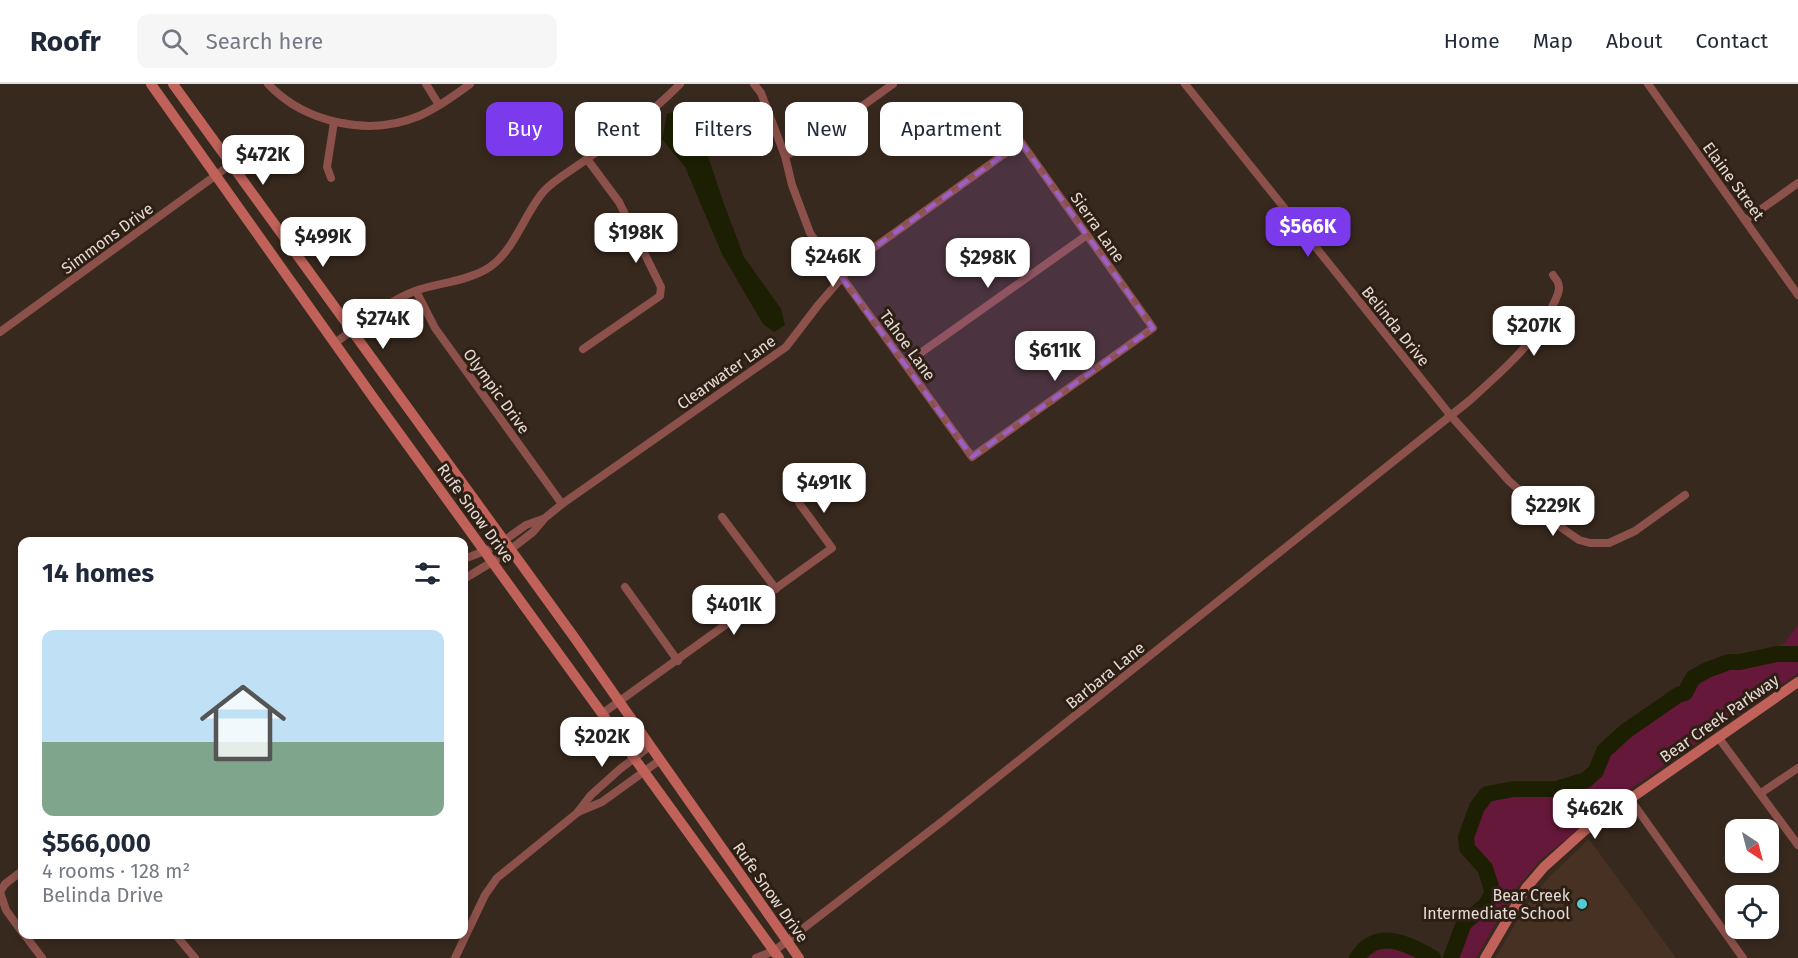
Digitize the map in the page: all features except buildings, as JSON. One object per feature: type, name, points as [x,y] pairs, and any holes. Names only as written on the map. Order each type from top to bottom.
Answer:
[{"type":"main road","name":"Rufe Snow Drive","points":[[151,84],[335,343],[498,551],[620,701],[799,958]]},
{"type":"main road","name":"Rufe Snow Drive","points":[[172,84],[351,331],[603,713],[774,956]]},
{"type":"main road","name":"Bear Creek Parkway","points":[[1485,958],[1526,888],[1544,867],[1584,831],[1795,684]]},
{"type":"street","points":[[268,84],[283,98],[304,110],[334,122],[365,126],[389,124],[418,116],[470,84]]},
{"type":"street","points":[[426,84],[439,105]]},
{"type":"street","points":[[335,343],[380,308],[416,291],[466,278],[494,264],[514,239],[545,190],[660,104],[680,84]]},
{"type":"street","name":"Tahoe Lane","points":[[754,84],[761,93],[785,156],[792,185],[810,233],[972,457]]},
{"type":"street","points":[[868,102],[893,84]]},
{"type":"street","name":"Belinda Drive","points":[[1185,84],[1451,416],[1509,481],[1562,528],[1579,540],[1600,544],[1617,540],[1635,531],[1685,495]]},
{"type":"street","name":"Elaine Street","points":[[1648,84],[1798,296]]},
{"type":"street","points":[[331,178],[327,167],[334,122]]},
{"type":"street","name":"Sierra Lane","points":[[972,457],[1153,328],[1023,145]]},
{"type":"street","name":"Clearwater Lane","points":[[498,551],[533,532],[562,504],[786,347],[858,259],[1001,156]]},
{"type":"street","points":[[583,349],[660,296],[661,287],[619,202],[588,159]]},
{"type":"street","name":"Simmons Drive","points":[[0,332],[230,165]]},
{"type":"street","points":[[1746,220],[1798,183]]},
{"type":"street","points":[[905,364],[1087,235]]},
{"type":"street","name":"Barbara Lane","points":[[756,958],[762,954],[774,956],[787,941],[962,806],[1451,416],[1512,363],[1537,332],[1558,294],[1558,282],[1553,275]]},
{"type":"street","name":"Olympic Drive","points":[[416,291],[435,328],[562,504]]},
{"type":"street","points":[[603,713],[832,548],[799,503],[798,488]]},
{"type":"street","points":[[722,517],[776,589]]},
{"type":"street","points":[[468,559],[498,551]]},
{"type":"street","points":[[468,576],[498,551]]},
{"type":"street","points":[[625,587],[678,661]]},
{"type":"street","points":[[1718,737],[1798,845]]},
{"type":"street","points":[[468,931],[485,895],[497,878],[577,813],[591,795],[650,746]]},
{"type":"street","points":[[577,813],[602,802],[660,760]]},
{"type":"street","points":[[1761,793],[1798,768]]},
{"type":"street","points":[[1630,798],[1743,958]]},
{"type":"street","points":[[18,874],[5,884],[0,892],[6,910],[18,926]]},
{"type":"street","points":[[28,939],[42,958]]},
{"type":"street","points":[[179,939],[195,958]]},
{"type":"street","points":[[455,958],[464,939]]},
{"type":"highlighted area","points":[[1021,142],[1153,328],[972,457],[842,278],[858,259]]},
{"type":"shaded area","points":[[673,112],[673,152],[662,139],[667,114]]},
{"type":"shaded area","points":[[676,156],[708,156],[744,257],[781,309],[785,325],[774,332],[763,324],[722,254],[685,167]]},
{"type":"shaded area","points":[[1798,624],[1798,673],[1633,787],[1541,859],[1514,891],[1476,958],[1451,958],[1464,923],[1485,906],[1492,893],[1485,868],[1467,848],[1466,837],[1477,807],[1487,794],[1560,788],[1583,782],[1591,776],[1604,752],[1618,737],[1678,695],[1685,693],[1693,678],[1707,670],[1767,655],[1785,643]]},
{"type":"shaded area","name":"Bear Creek Intermediate School","points":[[1589,839],[1676,958],[1495,958],[1531,898],[1549,877]]},
{"type":"shaded area","points":[[1388,939],[1412,946],[1433,958],[1357,958],[1369,945]]},
{"type":"waterway","points":[[1451,958],[1464,923],[1485,906],[1493,893],[1485,868],[1467,848],[1466,837],[1477,807],[1487,794],[1514,789],[1557,789],[1586,780],[1596,771],[1604,751],[1626,731],[1678,695],[1685,693],[1693,678],[1729,662],[1740,662],[1777,654],[1798,654]]},
{"type":"waterway","points":[[1357,958],[1374,943],[1384,941],[1404,944],[1433,958]]},
{"type":"place","name":"Bear Creek Intermediate School","points":[[1582,904]]}]
